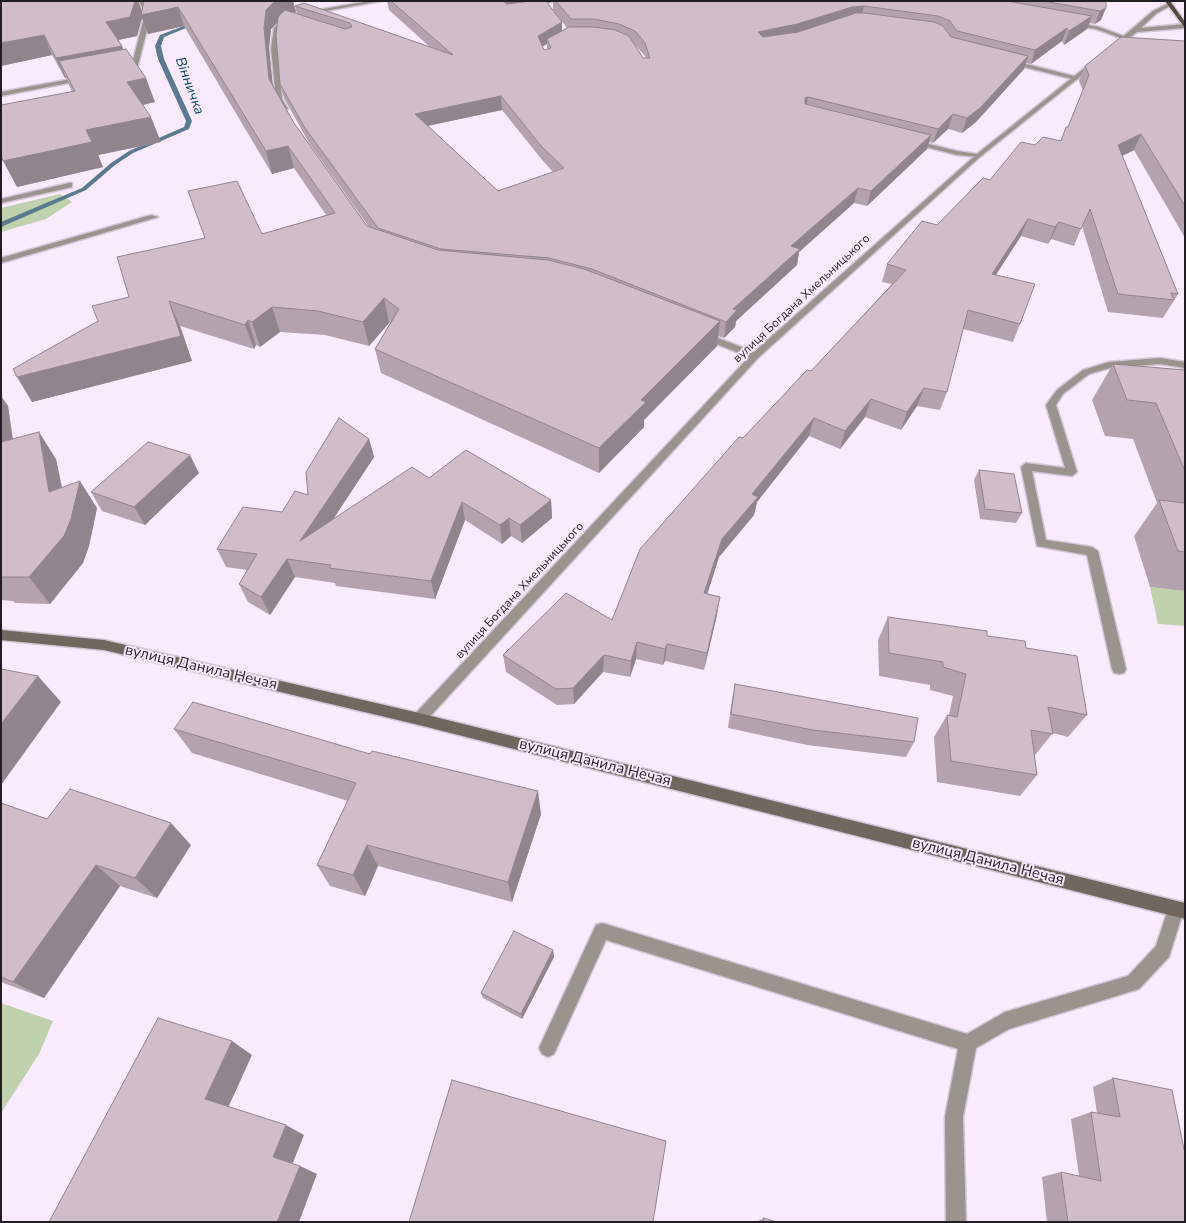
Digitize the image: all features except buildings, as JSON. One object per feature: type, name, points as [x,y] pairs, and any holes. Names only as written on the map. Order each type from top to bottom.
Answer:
[{"type":"main road","points":[[1168,3],[1185,26]]},
{"type":"main road","name":"вулиця Данила Нечая","points":[[1,635],[104,645],[419,719],[1180,910]]},
{"type":"street","points":[[115,72],[134,69],[148,14],[141,1]]},
{"type":"street","points":[[287,113],[279,99],[274,48],[276,29],[286,19],[309,12],[380,1]]},
{"type":"street","name":"вулиця Богдана Хмельницького","points":[[419,719],[755,356],[979,155],[1132,36],[1155,12],[1168,3]]},
{"type":"street","points":[[286,19],[295,22]]},
{"type":"street","points":[[1070,23],[1132,36],[1185,26]]},
{"type":"street","points":[[998,60],[1076,78]]},
{"type":"street","points":[[1,94],[86,78]]},
{"type":"street","points":[[910,141],[957,153],[979,155]]},
{"type":"street","points":[[1,200],[69,185]]},
{"type":"street","points":[[1,262],[154,217]]},
{"type":"street","points":[[694,331],[755,356]]},
{"type":"street","points":[[1119,669],[1092,551],[1042,543],[1026,467],[1072,472],[1051,405],[1060,392],[1086,372],[1109,365],[1133,362],[1160,362],[1185,365]]},
{"type":"street","points":[[956,1222],[954,1117],[968,1043],[1004,1021],[1133,983],[1163,951],[1180,910]]},
{"type":"street","points":[[548,1048],[602,931],[968,1043]]},
{"type":"green space","points":[[60,194],[72,202],[46,219],[1,232],[1,208]]},
{"type":"green space","points":[[1150,587],[1185,591],[1185,626],[1158,624]]},
{"type":"green space","points":[[1,1003],[53,1021],[39,1054],[1,1113]]},
{"type":"waterway","name":"Вінничка","points":[[1,225],[84,189],[113,164],[131,152],[187,128],[189,121],[161,59],[158,46],[162,36],[199,22]]}]
